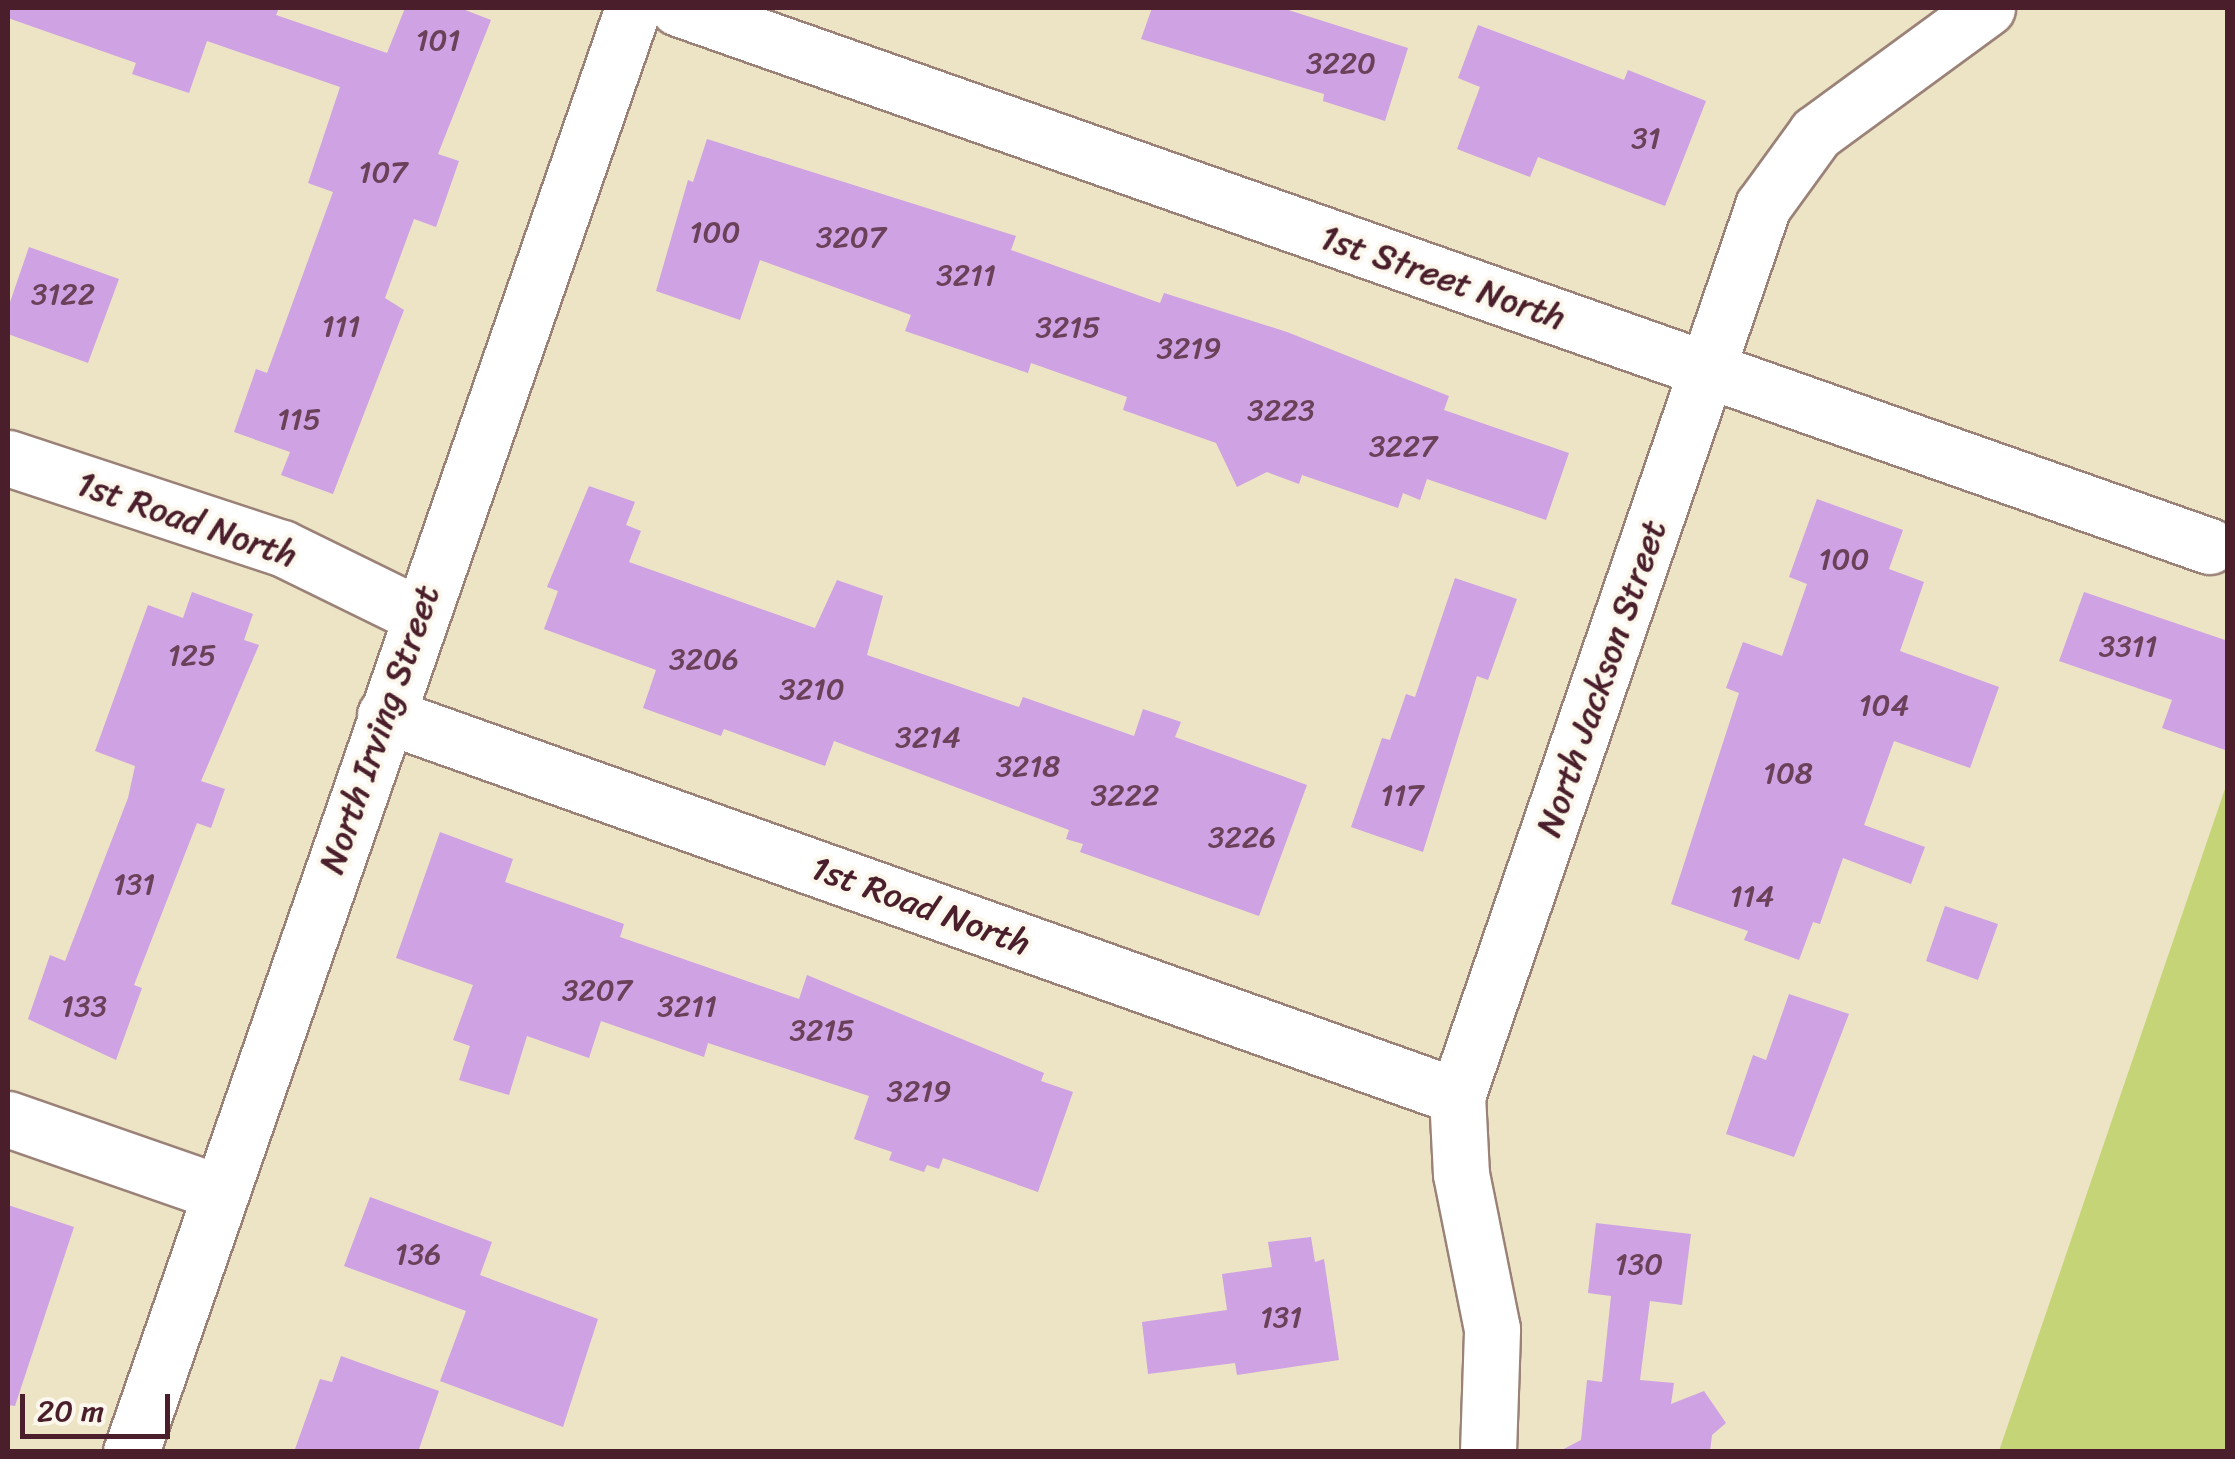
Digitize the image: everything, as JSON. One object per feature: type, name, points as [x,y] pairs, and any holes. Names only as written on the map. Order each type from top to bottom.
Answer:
[{"type":"street","name":"North Irving Street","points":[[131,1452],[417,614],[633,8]]},
{"type":"street","name":"1st Street North","points":[[678,8],[2209,546]]},
{"type":"street","name":"North Jackson Street","points":[[1488,1452],[1492,1329],[1461,1174],[1457,1096],[1763,206],[1788,164],[1816,133],[1987,8]]},
{"type":"street","name":"1st Road North","points":[[8,458],[282,548],[417,614]]},
{"type":"street","name":"1st Road North","points":[[385,714],[1457,1096]]},
{"type":"street","points":[[8,1119],[221,1193]]},
{"type":"green space","points":[[2227,783],[2227,1451],[1999,1451]]},
{"type":"building","points":[[8,8],[279,8],[276,15],[387,53],[405,8],[460,8],[491,20],[438,154],[459,161],[436,227],[414,219],[385,298],[404,310],[333,494],[281,475],[290,452],[234,432],[256,369],[267,373],[333,192],[308,183],[340,87],[207,41],[189,93],[132,74],[136,63],[8,18]]},
{"type":"building","points":[[1152,8],[1282,8],[1408,48],[1385,121],[1323,101],[1324,94],[1141,39]]},
{"type":"building","points":[[1478,25],[1624,80],[1628,70],[1706,101],[1665,206],[1538,157],[1530,177],[1457,149],[1480,87],[1458,78]]},
{"type":"building","points":[[707,139],[1016,236],[1011,250],[1160,303],[1164,293],[1287,332],[1449,396],[1444,410],[1569,453],[1546,520],[1427,479],[1420,500],[1403,493],[1398,508],[1302,475],[1299,484],[1267,472],[1237,487],[1216,443],[1123,410],[1127,397],[1031,363],[1028,373],[905,331],[911,315],[760,260],[740,320],[656,291],[688,180],[693,182]]},
{"type":"building","points":[[29,247],[119,279],[88,363],[8,334],[8,308]]},
{"type":"building","points":[[589,486],[635,502],[626,525],[641,531],[629,562],[815,628],[837,580],[883,596],[867,655],[1019,707],[1023,697],[1134,736],[1143,709],[1181,722],[1175,737],[1307,785],[1259,916],[1080,852],[1083,844],[1066,839],[1069,830],[834,741],[825,766],[724,729],[721,736],[643,708],[656,670],[544,629],[558,591],[547,587]]},
{"type":"building","points":[[1817,499],[1903,530],[1889,569],[1924,582],[1900,651],[1999,687],[1970,768],[1894,741],[1864,825],[1925,847],[1911,884],[1843,858],[1820,924],[1813,922],[1799,960],[1744,940],[1748,931],[1671,904],[1739,693],[1726,688],[1743,642],[1782,656],[1807,584],[1789,577]]},
{"type":"building","points":[[1455,578],[1517,599],[1488,680],[1477,676],[1423,852],[1351,827],[1382,738],[1390,740],[1406,694],[1415,697]]},
{"type":"building","points":[[192,592],[253,614],[244,640],[259,645],[201,781],[225,789],[211,828],[197,823],[134,985],[142,988],[116,1060],[28,1019],[50,955],[65,961],[128,798],[135,766],[95,751],[148,605],[183,618]]},
{"type":"building","points":[[2084,592],[2228,641],[2228,751],[2162,728],[2172,700],[2059,661]]},
{"type":"building","points":[[440,832],[513,859],[505,882],[624,924],[620,937],[799,999],[807,975],[1044,1073],[1041,1081],[1073,1092],[1038,1192],[943,1158],[939,1169],[927,1165],[924,1172],[889,1160],[892,1152],[854,1139],[869,1096],[708,1043],[704,1057],[601,1021],[589,1058],[527,1036],[509,1095],[459,1080],[470,1046],[453,1040],[473,985],[396,958]]},
{"type":"building","points":[[1945,906],[1998,924],[1978,980],[1926,961]]},
{"type":"building","points":[[1789,994],[1849,1014],[1794,1157],[1726,1134],[1753,1055],[1766,1060]]},
{"type":"building","points":[[370,1197],[492,1242],[480,1275],[598,1319],[563,1427],[440,1381],[466,1311],[344,1266]]},
{"type":"building","points":[[8,1205],[74,1227],[15,1406],[8,1405]]},
{"type":"building","points":[[1596,1223],[1691,1234],[1682,1305],[1650,1301],[1640,1380],[1674,1383],[1671,1404],[1704,1391],[1726,1423],[1712,1435],[1710,1452],[1558,1452],[1581,1440],[1587,1380],[1602,1382],[1611,1296],[1588,1293]]},
{"type":"building","points":[[1311,1237],[1315,1262],[1324,1259],[1339,1360],[1237,1375],[1235,1363],[1148,1374],[1142,1322],[1227,1310],[1222,1274],[1272,1267],[1268,1242]]},
{"type":"building","points":[[341,1356],[439,1391],[418,1452],[294,1452],[320,1379],[332,1382]]}]
